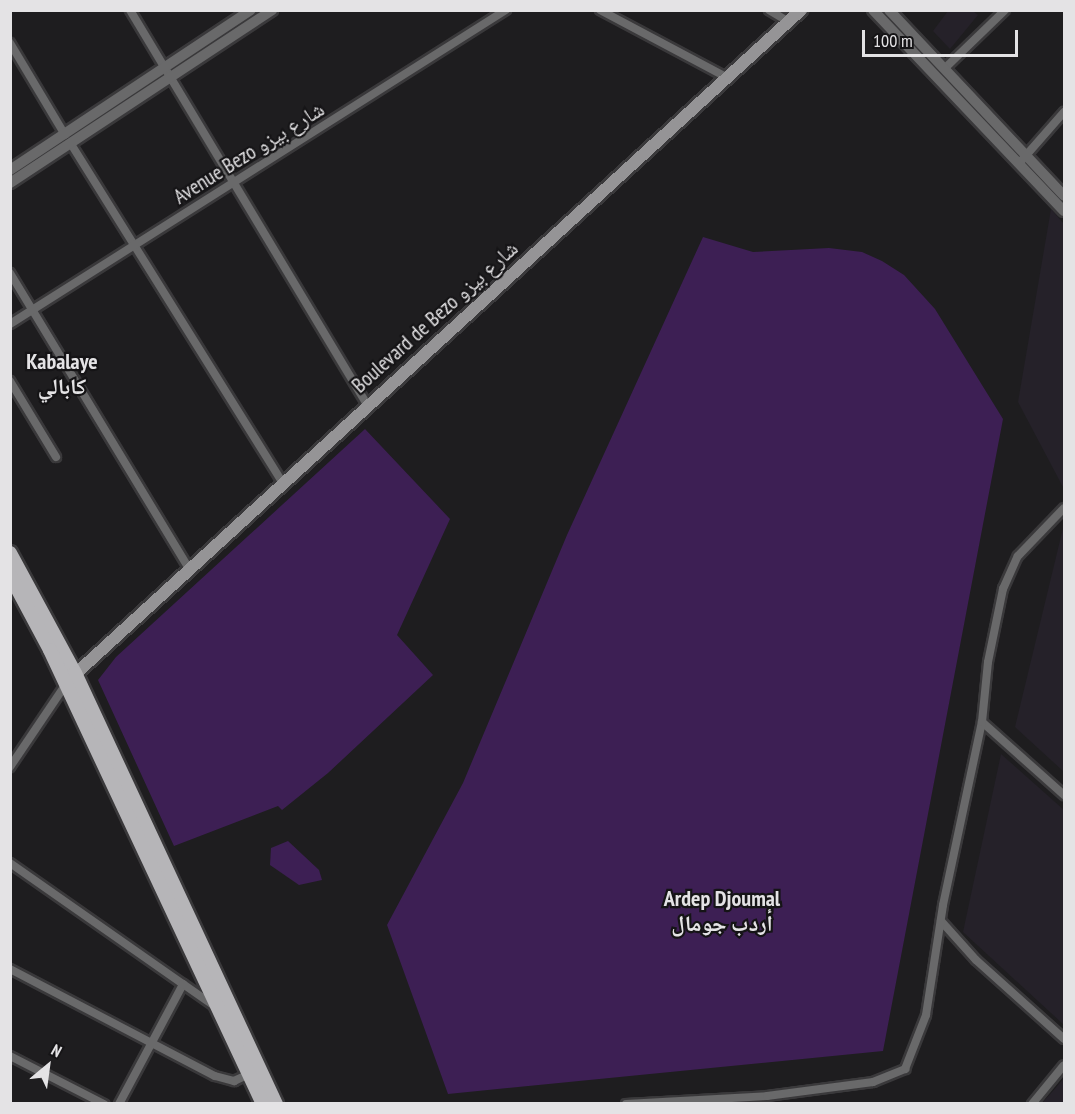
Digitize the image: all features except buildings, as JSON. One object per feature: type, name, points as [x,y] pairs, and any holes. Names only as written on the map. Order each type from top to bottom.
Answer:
[{"type":"main road","name":"Boulevard de Bezo شارع بيزو","points":[[66,684],[96,653],[190,570],[282,482],[798,14]]},
{"type":"main road","points":[[10,553],[75,673],[276,1104]]},
{"type":"main road","points":[[10,575],[66,684],[138,844],[220,1009],[263,1104]]},
{"type":"main road","points":[[138,844],[153,838]]},
{"type":"street","points":[[130,10],[163,69],[367,405]]},
{"type":"street","points":[[233,23],[239,10]]},
{"type":"street","points":[[10,183],[163,69],[251,10]]},
{"type":"street","points":[[10,170],[170,80],[272,10]]},
{"type":"street","name":"Avenue Bezo شارع بيزو","points":[[10,324],[233,185],[506,10]]},
{"type":"street","points":[[600,10],[728,78]]},
{"type":"street","points":[[769,10],[798,14]]},
{"type":"street","points":[[873,10],[1023,159],[1065,196]]},
{"type":"street","points":[[889,10],[945,68],[1065,211]]},
{"type":"street","points":[[945,68],[1005,10]]},
{"type":"street","points":[[10,43],[282,482]]},
{"type":"street","points":[[1023,159],[1065,112]]},
{"type":"street","points":[[10,273],[34,309],[190,570]]},
{"type":"street","points":[[10,381],[56,457]]},
{"type":"street","points":[[626,1104],[767,1096],[873,1082],[905,1069],[926,1015],[941,921],[982,722],[988,662],[1003,589],[1018,556],[1065,508]]},
{"type":"street","points":[[10,767],[66,684]]},
{"type":"street","points":[[982,722],[1065,795]]},
{"type":"street","points":[[10,863],[220,1009]]},
{"type":"street","points":[[941,921],[976,960],[1065,1039]]},
{"type":"street","points":[[10,969],[224,1080],[234,1081],[249,1074]]},
{"type":"street","points":[[119,1104],[183,984]]},
{"type":"street","points":[[10,1056],[104,1104]]},
{"type":"street","points":[[1032,1104],[1065,1065]]},
{"type":"street","points":[[767,1096],[777,1104]]},
{"type":"shaded area","points":[[948,11],[973,11],[978,15],[950,49],[933,31]]},
{"type":"shaded area","points":[[1051,209],[1064,224],[1064,489],[1018,402]]},
{"type":"shaded area","points":[[703,237],[753,252],[829,248],[862,252],[882,261],[904,275],[935,309],[1003,419],[883,1051],[448,1094],[387,925],[463,783],[567,535]]},
{"type":"shaded area","points":[[365,429],[450,519],[397,635],[433,675],[328,773],[282,810],[278,806],[174,846],[98,680],[116,657]]},
{"type":"shaded area","points":[[1064,524],[1064,772],[1015,727]]},
{"type":"shaded area","points":[[1001,754],[1064,810],[1064,1025],[963,932]]},
{"type":"shaded area","points":[[288,841],[319,870],[322,880],[299,885],[270,865],[271,848]]},
{"type":"shaded area","points":[[1064,1078],[1064,1103],[1042,1103],[1053,1091]]},
{"type":"district","name":"Kabalaye كابالي","points":[[62,374]]},
{"type":"district","name":"Ardep Djoumal أردب جومال","points":[[722,910]]}]
